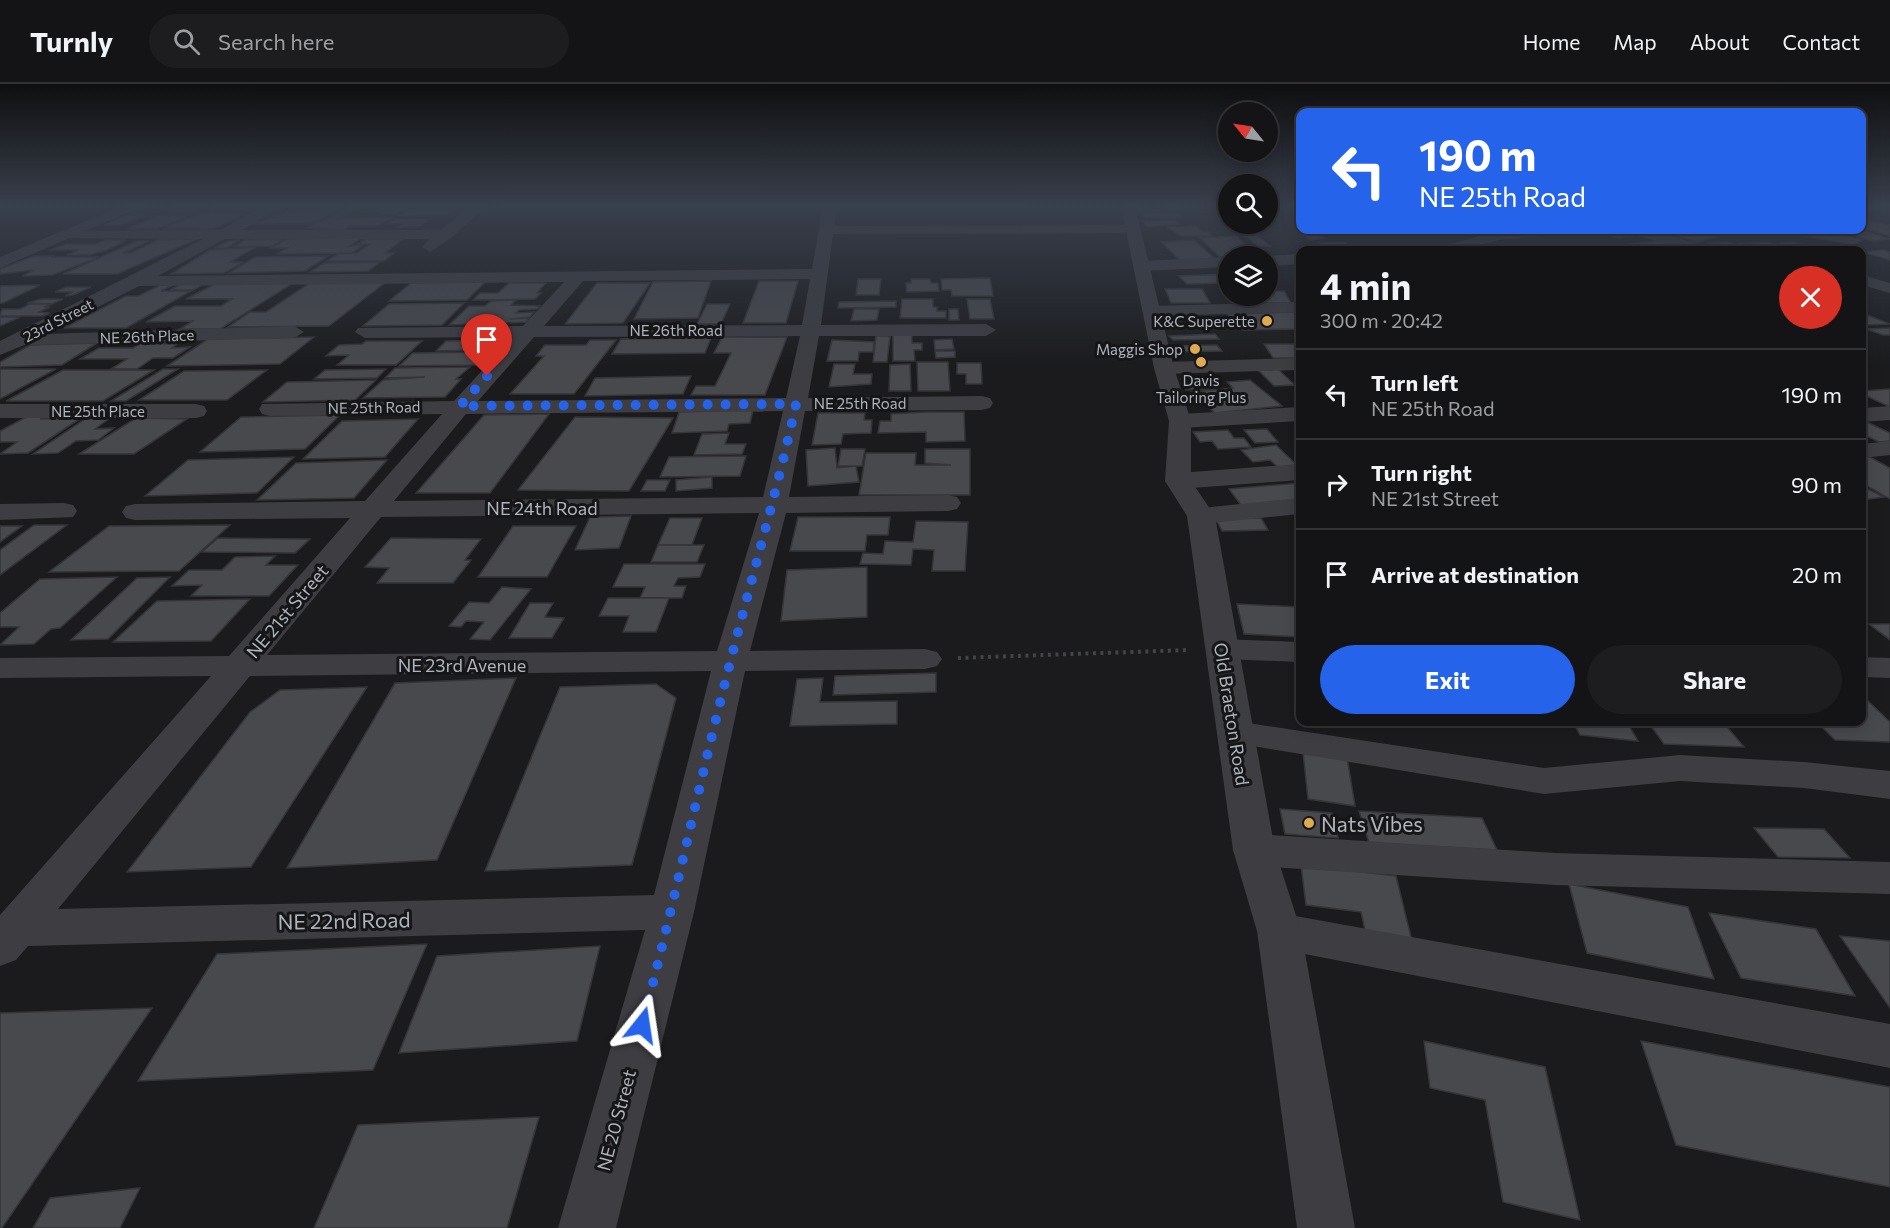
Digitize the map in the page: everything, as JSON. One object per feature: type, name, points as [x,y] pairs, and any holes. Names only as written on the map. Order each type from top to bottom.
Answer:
[{"type":"street","name":"23rd Street","points":[[0,349],[9,340],[136,281],[175,259]]},
{"type":"street","points":[[391,278],[415,259]]},
{"type":"street","name":"NE 20 Street","points":[[587,1228],[672,912],[730,663],[774,507],[796,404],[822,259]]},
{"type":"street","points":[[1139,259],[1164,368],[1180,421],[1178,481],[1296,472]]},
{"type":"street","points":[[1278,260],[1294,259]]},
{"type":"street","points":[[1141,266],[1218,262]]},
{"type":"street","points":[[1866,270],[1890,269]]},
{"type":"street","points":[[136,281],[820,274]]},
{"type":"street","name":"NE 21st Street","points":[[8,938],[460,406],[527,330],[577,278]]},
{"type":"street","points":[[1866,281],[1890,288]]},
{"type":"street","points":[[1152,311],[1296,308]]},
{"type":"street","name":"NE 26th Road","points":[[365,332],[986,330]]},
{"type":"street","name":"NE 26th Place","points":[[9,340],[294,332]]},
{"type":"street","points":[[1164,368],[1296,364]]},
{"type":"street","name":"NE 25th Road","points":[[270,409],[982,403]]},
{"type":"street","name":"NE 25th Place","points":[[0,411],[196,411]]},
{"type":"street","points":[[1866,415],[1890,413]]},
{"type":"street","points":[[1180,421],[1296,414]]},
{"type":"street","points":[[1866,451],[1890,448]]},
{"type":"street","name":"Old Braeton Road","points":[[1178,481],[1201,516],[1254,850],[1279,931],[1326,1228]]},
{"type":"street","name":"NE 24th Road","points":[[135,512],[774,507],[948,503]]},
{"type":"street","points":[[1201,516],[1296,506]]},
{"type":"street","points":[[0,512],[64,511]]},
{"type":"street","points":[[1222,649],[1296,652]]},
{"type":"street","name":"NE 23rd Avenue","points":[[0,668],[730,663],[924,659]]},
{"type":"street","points":[[1866,667],[1890,668]]},
{"type":"street","points":[[1235,733],[1544,781],[1680,768],[1804,775],[1890,785]]},
{"type":"street","points":[[1254,850],[1555,869],[1890,878]]},
{"type":"street","name":"NE 22nd Road","points":[[8,938],[672,912]]},
{"type":"street","points":[[1279,931],[1890,1046]]},
{"type":"path","points":[[924,659],[1222,649]]},
{"type":"building","points":[[25,259],[93,259],[52,275],[22,276],[34,270],[0,274],[0,269]]},
{"type":"building","points":[[96,259],[150,259],[117,274],[63,274]]},
{"type":"building","points":[[195,259],[235,259],[230,262],[244,262],[224,273],[171,274]]},
{"type":"building","points":[[251,259],[323,259],[305,271],[229,273]]},
{"type":"building","points":[[330,259],[386,259],[384,261],[327,261]]},
{"type":"building","points":[[380,262],[368,271],[310,272],[324,263]]},
{"type":"building","points":[[1218,274],[1218,283],[1187,284],[1179,276]]},
{"type":"building","points":[[990,278],[993,296],[952,296],[951,290],[942,290],[941,279]]},
{"type":"building","points":[[858,279],[881,279],[879,295],[856,295]]},
{"type":"building","points":[[911,279],[930,279],[931,283],[938,283],[939,291],[907,292],[906,283],[911,283]]},
{"type":"building","points":[[711,281],[698,318],[634,319],[653,282]]},
{"type":"building","points":[[759,281],[798,281],[786,323],[743,323]]},
{"type":"building","points":[[386,282],[329,326],[228,327],[250,312],[266,312],[310,283]]},
{"type":"building","points":[[485,282],[467,300],[389,301],[411,283]]},
{"type":"building","points":[[183,283],[206,283],[193,290],[170,290]]},
{"type":"building","points":[[293,283],[220,329],[180,329],[193,321],[146,322],[175,306],[221,306],[232,299],[186,299],[215,284]]},
{"type":"building","points":[[509,283],[546,283],[535,299],[473,300],[480,293],[498,293]]},
{"type":"building","points":[[597,283],[650,283],[623,323],[565,324]]},
{"type":"building","points":[[40,285],[3,303],[0,303],[0,286]]},
{"type":"building","points":[[161,285],[173,285],[161,291],[191,291],[126,328],[64,328],[126,296],[138,296]]},
{"type":"building","points":[[66,287],[91,287],[73,295],[65,296],[72,292],[55,292]]},
{"type":"building","points":[[1165,289],[1202,289],[1210,303],[1171,303]]},
{"type":"building","points":[[1278,291],[1284,291],[1291,303],[1278,303]]},
{"type":"building","points":[[42,299],[63,299],[52,304],[27,303]]},
{"type":"building","points":[[902,299],[933,299],[933,307],[937,307],[937,311],[946,311],[946,318],[900,318]]},
{"type":"building","points":[[967,299],[990,299],[994,319],[970,319]]},
{"type":"building","points":[[516,300],[511,305],[540,306],[537,309],[519,310],[516,313],[534,312],[530,317],[510,319],[529,318],[526,322],[449,325],[469,306],[485,306],[491,301]]},
{"type":"building","points":[[896,301],[896,307],[838,308],[839,302]]},
{"type":"building","points":[[464,303],[442,325],[363,326],[389,304]]},
{"type":"building","points":[[30,304],[51,304],[44,307],[50,307],[39,312],[50,313],[42,316],[0,316],[2,309],[20,309]]},
{"type":"building","points":[[707,304],[730,304],[721,324],[697,324]]},
{"type":"building","points":[[854,309],[879,309],[877,320],[851,321]]},
{"type":"building","points":[[949,309],[958,309],[959,320],[949,320]]},
{"type":"building","name":"K&C Superette","points":[[1296,312],[1296,329],[1242,330],[1227,314]]},
{"type":"building","points":[[1866,315],[1867,315],[1890,324],[1866,325]]},
{"type":"building","points":[[0,317],[20,317],[0,326]]},
{"type":"building","points":[[1890,328],[1890,335],[1866,329]]},
{"type":"building","points":[[1215,334],[1219,339],[1173,340],[1169,336]]},
{"type":"building","points":[[893,335],[912,335],[912,343],[922,343],[922,350],[914,350],[915,361],[893,361]]},
{"type":"building","points":[[876,336],[890,336],[887,362],[873,362]]},
{"type":"building","points":[[314,337],[280,364],[167,366],[208,339]]},
{"type":"building","points":[[722,337],[787,337],[765,395],[691,395],[696,386],[715,386],[731,353],[714,353]]},
{"type":"building","points":[[711,338],[705,353],[612,354],[621,339]]},
{"type":"building","points":[[952,339],[954,349],[935,350],[934,340]]},
{"type":"building","points":[[494,340],[486,350],[436,351],[446,341]]},
{"type":"building","points":[[590,340],[616,340],[574,394],[510,394],[544,356],[536,356],[545,345],[586,345]]},
{"type":"building","points":[[832,340],[874,342],[873,352],[859,352],[858,361],[827,361]]},
{"type":"building","points":[[366,341],[422,341],[396,365],[337,365],[349,355],[326,356],[339,345],[362,344]]},
{"type":"building","points":[[97,343],[62,365],[0,367],[0,362],[30,345]]},
{"type":"building","points":[[141,343],[177,344],[172,348],[190,347],[173,358],[153,358],[137,369],[111,369],[127,359],[80,359],[99,348],[133,348]]},
{"type":"building","points":[[1264,344],[1296,344],[1296,358],[1273,358]]},
{"type":"building","name":"Maggis Shop","points":[[1217,345],[1222,351],[1171,352],[1168,346]]},
{"type":"building","points":[[935,351],[955,351],[955,357],[936,358]]},
{"type":"building","points":[[488,352],[477,365],[399,366],[413,353]]},
{"type":"building","points":[[917,362],[948,362],[950,391],[918,391]]},
{"type":"building","points":[[957,363],[981,363],[982,384],[966,384],[966,374],[957,374]]},
{"type":"building","points":[[834,364],[855,364],[853,374],[872,374],[871,384],[829,387]]},
{"type":"building","points":[[910,364],[911,391],[889,391],[890,365]]},
{"type":"building","points":[[470,367],[456,379],[461,379],[445,397],[363,398],[383,380],[425,377],[385,378],[395,368]]},
{"type":"building","points":[[0,369],[56,369],[0,399]]},
{"type":"building","points":[[163,369],[178,369],[126,401],[111,401]]},
{"type":"building","points":[[386,369],[377,378],[314,379],[325,370]]},
{"type":"building","points":[[1278,369],[1295,385],[1274,386],[1258,370]]},
{"type":"building","points":[[63,370],[154,370],[103,401],[6,401]]},
{"type":"building","points":[[267,370],[227,400],[139,400],[184,371]]},
{"type":"building","points":[[691,376],[683,394],[585,396],[595,378]]},
{"type":"building","points":[[1181,379],[1210,379],[1216,389],[1186,390]]},
{"type":"building","points":[[376,380],[355,400],[263,402],[287,382]]},
{"type":"building","points":[[1250,380],[1282,406],[1215,413],[1191,392],[1233,388],[1227,382]]},
{"type":"building","points":[[1890,389],[1890,407],[1866,396],[1866,391]]},
{"type":"building","points":[[753,410],[750,423],[729,424],[727,431],[672,433],[679,412]]},
{"type":"building","points":[[964,412],[965,441],[926,442],[926,432],[878,433],[880,421],[891,421],[891,414]]},
{"type":"building","points":[[818,413],[865,413],[864,420],[872,420],[871,433],[843,434],[841,444],[812,445]]},
{"type":"building","points":[[549,414],[490,493],[416,493],[484,415]]},
{"type":"building","points":[[340,415],[305,449],[200,452],[241,417]]},
{"type":"building","points":[[26,417],[81,418],[28,453],[0,454],[17,442],[0,442],[0,431]]},
{"type":"building","points":[[575,417],[673,418],[629,491],[518,490]]},
{"type":"building","points":[[110,418],[95,429],[114,428],[98,440],[76,441],[58,453],[33,454],[85,419]]},
{"type":"building","points":[[136,418],[187,419],[134,454],[79,454]]},
{"type":"building","points":[[418,419],[385,457],[303,459],[342,421]]},
{"type":"building","points":[[1866,421],[1890,433],[1890,441],[1879,442],[1866,436]]},
{"type":"building","points":[[1267,429],[1278,442],[1255,443],[1244,430]]},
{"type":"building","points":[[1228,430],[1234,438],[1244,438],[1251,447],[1218,449],[1212,441],[1200,442],[1193,432]]},
{"type":"building","points":[[729,433],[725,444],[746,444],[742,454],[694,455],[702,434]]},
{"type":"building","points":[[1276,445],[1296,464],[1296,469],[1282,471],[1270,460],[1253,462],[1241,450]]},
{"type":"building","points":[[835,448],[837,468],[856,466],[859,482],[808,486],[806,450]]},
{"type":"building","points":[[841,449],[865,449],[862,466],[838,466]]},
{"type":"building","points":[[925,449],[970,449],[970,495],[859,495],[866,453],[916,453],[915,465],[951,465],[925,463]]},
{"type":"building","points":[[746,456],[740,476],[660,477],[669,457]]},
{"type":"building","points":[[294,457],[257,493],[145,496],[188,460]]},
{"type":"building","points":[[1870,457],[1890,468],[1890,499],[1866,485],[1866,458]]},
{"type":"building","points":[[387,460],[354,498],[257,500],[296,463]]},
{"type":"building","points":[[712,477],[712,488],[676,491],[676,480]]},
{"type":"building","points":[[647,480],[670,480],[665,491],[641,491]]},
{"type":"building","points":[[1296,483],[1296,500],[1241,505],[1229,489]]},
{"type":"building","points":[[1866,488],[1884,497],[1866,499]]},
{"type":"building","points":[[631,516],[619,548],[575,550],[590,517]]},
{"type":"building","points":[[798,517],[890,517],[888,535],[867,535],[865,551],[790,551]]},
{"type":"building","points":[[670,518],[702,518],[692,545],[658,545]]},
{"type":"building","points":[[1261,518],[1268,530],[1222,531],[1216,519]]},
{"type":"building","points":[[916,521],[968,522],[965,571],[932,571],[934,550],[913,549],[911,565],[860,564],[863,553],[883,554],[885,541],[913,542]]},
{"type":"building","points":[[34,525],[67,525],[0,575],[0,550]]},
{"type":"building","points":[[230,525],[179,571],[49,572],[109,526]]},
{"type":"building","points":[[0,526],[22,526],[0,542]]},
{"type":"building","points":[[513,526],[576,526],[547,577],[478,577]]},
{"type":"building","points":[[218,538],[310,539],[295,553],[202,552]]},
{"type":"building","points":[[391,538],[481,539],[465,560],[471,560],[453,583],[377,583],[389,568],[365,567]]},
{"type":"building","points":[[658,545],[704,545],[697,562],[651,562]]},
{"type":"building","points":[[275,556],[266,565],[298,565],[269,596],[191,596],[202,585],[172,586],[189,570],[222,570],[235,557]]},
{"type":"building","points":[[624,564],[705,564],[700,577],[678,578],[674,586],[686,586],[682,598],[640,598],[645,587],[613,587]]},
{"type":"building","points":[[867,567],[867,617],[781,621],[787,570]]},
{"type":"building","points":[[117,577],[60,628],[51,629],[34,644],[0,645],[19,627],[0,627],[0,613],[40,579]]},
{"type":"building","points":[[170,577],[108,639],[71,640],[137,578]]},
{"type":"building","points":[[502,587],[531,589],[490,640],[470,639],[484,622],[466,621],[461,627],[449,626],[469,602],[489,603]]},
{"type":"building","points":[[608,598],[669,598],[656,632],[623,632],[629,616],[599,616]]},
{"type":"building","points":[[250,599],[211,641],[113,642],[157,601]]},
{"type":"building","points":[[530,603],[553,603],[545,617],[564,618],[552,638],[509,638]]},
{"type":"building","points":[[1237,604],[1296,607],[1296,637],[1244,634]]},
{"type":"building","points":[[1869,624],[1890,624],[1890,640]]},
{"type":"building","points":[[936,673],[936,692],[833,695],[835,676]]},
{"type":"building","points":[[516,678],[437,860],[287,868],[395,683]]},
{"type":"building","points":[[823,678],[820,702],[897,701],[897,724],[790,726],[797,679]]},
{"type":"building","points":[[656,684],[676,698],[632,865],[485,871],[560,687]]},
{"type":"building","points":[[367,687],[251,867],[127,872],[250,712],[280,690]]},
{"type":"building","points":[[1866,699],[1890,722],[1890,742],[1835,740],[1821,726],[1866,726]]},
{"type":"building","points":[[1575,726],[1629,726],[1638,741],[1580,735]]},
{"type":"building","points":[[1651,726],[1726,726],[1744,747],[1664,744]]},
{"type":"building","points":[[1303,752],[1347,757],[1355,806],[1308,799]]},
{"type":"building","name":"Nats Vibes","points":[[1280,809],[1332,813],[1338,838],[1285,834]]},
{"type":"building","points":[[1359,811],[1482,818],[1497,850],[1369,843]]},
{"type":"building","points":[[1754,828],[1824,829],[1850,858],[1778,857]]},
{"type":"building","points":[[1301,865],[1396,876],[1412,941],[1366,935],[1361,912],[1306,905]]},
{"type":"building","points":[[1569,884],[1688,907],[1714,979],[1587,953]]},
{"type":"building","points":[[1709,913],[1816,929],[1855,996],[1741,978]]},
{"type":"building","points":[[1840,936],[1890,941],[1890,1008]]},
{"type":"building","points":[[427,944],[373,1070],[138,1081],[217,954]]},
{"type":"building","points":[[600,946],[577,1041],[399,1053],[437,956]]},
{"type":"building","points":[[152,1008],[2,1228],[0,1228],[0,1013]]},
{"type":"building","points":[[1424,1041],[1545,1067],[1580,1220],[1503,1202],[1485,1100],[1430,1088]]},
{"type":"building","points":[[1641,1041],[1890,1087],[1890,1187],[1676,1145]]},
{"type":"building","points":[[539,1117],[507,1228],[314,1228],[358,1125]]},
{"type":"building","points":[[140,1188],[120,1228],[33,1228],[50,1198]]},
{"type":"place","name":"K&C Superette","points":[[1267,321]]},
{"type":"place","name":"Maggis Shop","points":[[1195,349]]},
{"type":"place","name":"Davis Tailoring Plus","points":[[1201,362]]},
{"type":"place","name":"Nats Vibes","points":[[1309,823]]},
{"type":"route","points":[[487,376],[460,406],[796,404],[774,507],[730,663],[672,912],[642,1025]]}]
